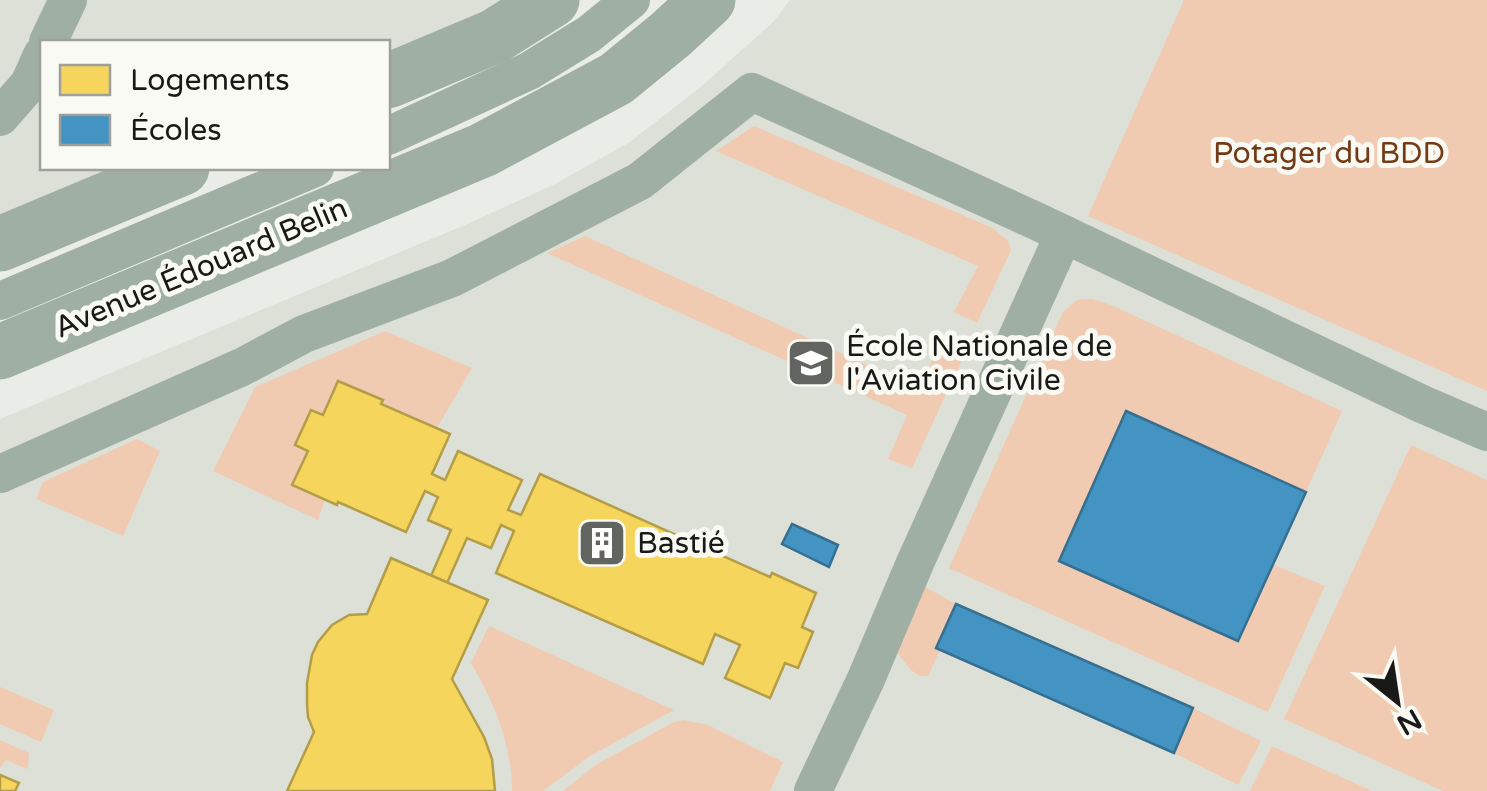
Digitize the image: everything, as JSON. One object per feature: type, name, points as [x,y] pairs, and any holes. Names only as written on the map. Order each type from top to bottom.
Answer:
[{"type":"street","points":[[390,80],[494,36],[552,0]]},
{"type":"street","name":"Avenue Édouard Belin","points":[[0,352],[482,150],[616,79],[708,0]]},
{"type":"street","points":[[0,244],[177,170]]},
{"type":"lane","points":[[49,40],[68,0]]},
{"type":"lane","points":[[390,135],[529,72],[589,34],[631,0]]},
{"type":"lane","points":[[0,117],[29,84],[40,60]]},
{"type":"lane","points":[[0,474],[242,366],[304,334],[452,278],[640,181],[752,92],[1487,432]]},
{"type":"lane","points":[[0,301],[310,170]]},
{"type":"lane","points":[[813,791],[1064,234]]},
{"type":"shaded area","points":[[0,0],[504,0],[501,6],[390,52],[390,40],[40,40],[40,170],[109,170],[0,215]]},
{"type":"shaded area","name":"École Nationale de l'Aviation Civile","points":[[790,0],[1487,0],[1487,791],[0,791],[0,419],[555,184],[630,142],[703,85],[773,22]]},
{"type":"green space","name":"Potager du BDD","points":[[1184,0],[1487,0],[1487,391],[1088,216]]},
{"type":"green space","points":[[754,126],[993,228],[1008,241],[1011,250],[977,323],[954,312],[978,266],[716,151]]},
{"type":"green space","points":[[585,236],[919,389],[941,341],[966,351],[912,468],[888,459],[907,415],[547,253]]},
{"type":"green space","points":[[1092,299],[1342,411],[1306,492],[1126,411],[1059,561],[1237,641],[1272,564],[1325,586],[1268,712],[949,568],[1063,312],[1077,300]]},
{"type":"green space","points":[[385,331],[472,368],[437,428],[338,381],[323,415],[311,410],[295,445],[308,451],[293,485],[325,500],[318,520],[213,471],[255,387]]},
{"type":"green space","points":[[137,439],[160,451],[123,536],[36,499],[43,482]]},
{"type":"green space","points":[[1411,445],[1487,480],[1487,791],[1443,791],[1284,719]]},
{"type":"green space","points":[[923,586],[956,604],[928,676],[910,669],[897,652]]},
{"type":"green space","points":[[489,626],[674,710],[590,756],[543,791],[512,791],[509,757],[500,724],[471,663]]},
{"type":"green space","points":[[0,687],[54,710],[41,742],[0,724]]},
{"type":"green space","points":[[1193,708],[1261,741],[1238,785],[1174,753]]},
{"type":"green space","points":[[683,720],[708,725],[783,762],[770,791],[563,791],[597,764]]},
{"type":"green space","points":[[0,740],[29,753],[28,769],[6,760],[0,768]]},
{"type":"green space","points":[[1272,746],[1372,791],[1250,791]]},
{"type":"building: Logements","name":"Bastié","points":[[338,381],[450,434],[432,474],[445,480],[458,451],[522,480],[508,510],[521,515],[540,474],[770,577],[772,573],[816,593],[802,627],[813,632],[798,668],[785,663],[770,698],[725,678],[740,645],[715,634],[703,664],[496,573],[514,531],[501,525],[491,548],[467,538],[447,583],[431,576],[451,530],[428,520],[438,497],[425,491],[406,532],[292,485],[308,451],[295,445],[311,410],[323,415]]},
{"type":"building: Logements","points":[[391,558],[488,600],[452,679],[484,737],[492,759],[495,791],[287,791],[314,732],[307,704],[312,655],[332,625],[349,615],[367,614]]},
{"type":"building: Logements","points":[[0,775],[19,783],[15,791],[0,791]]},
{"type":"building: Écoles","points":[[1126,411],[1306,492],[1238,641],[1059,561]]},
{"type":"building: Écoles","points":[[792,524],[838,545],[829,567],[782,544]]},
{"type":"building: Écoles","points":[[956,604],[1193,708],[1174,753],[936,648]]},
{"type":"place","name":"École Nationale de l'Aviation Civile","points":[[811,363]]},
{"type":"place","name":"Bastié","points":[[602,543]]}]
